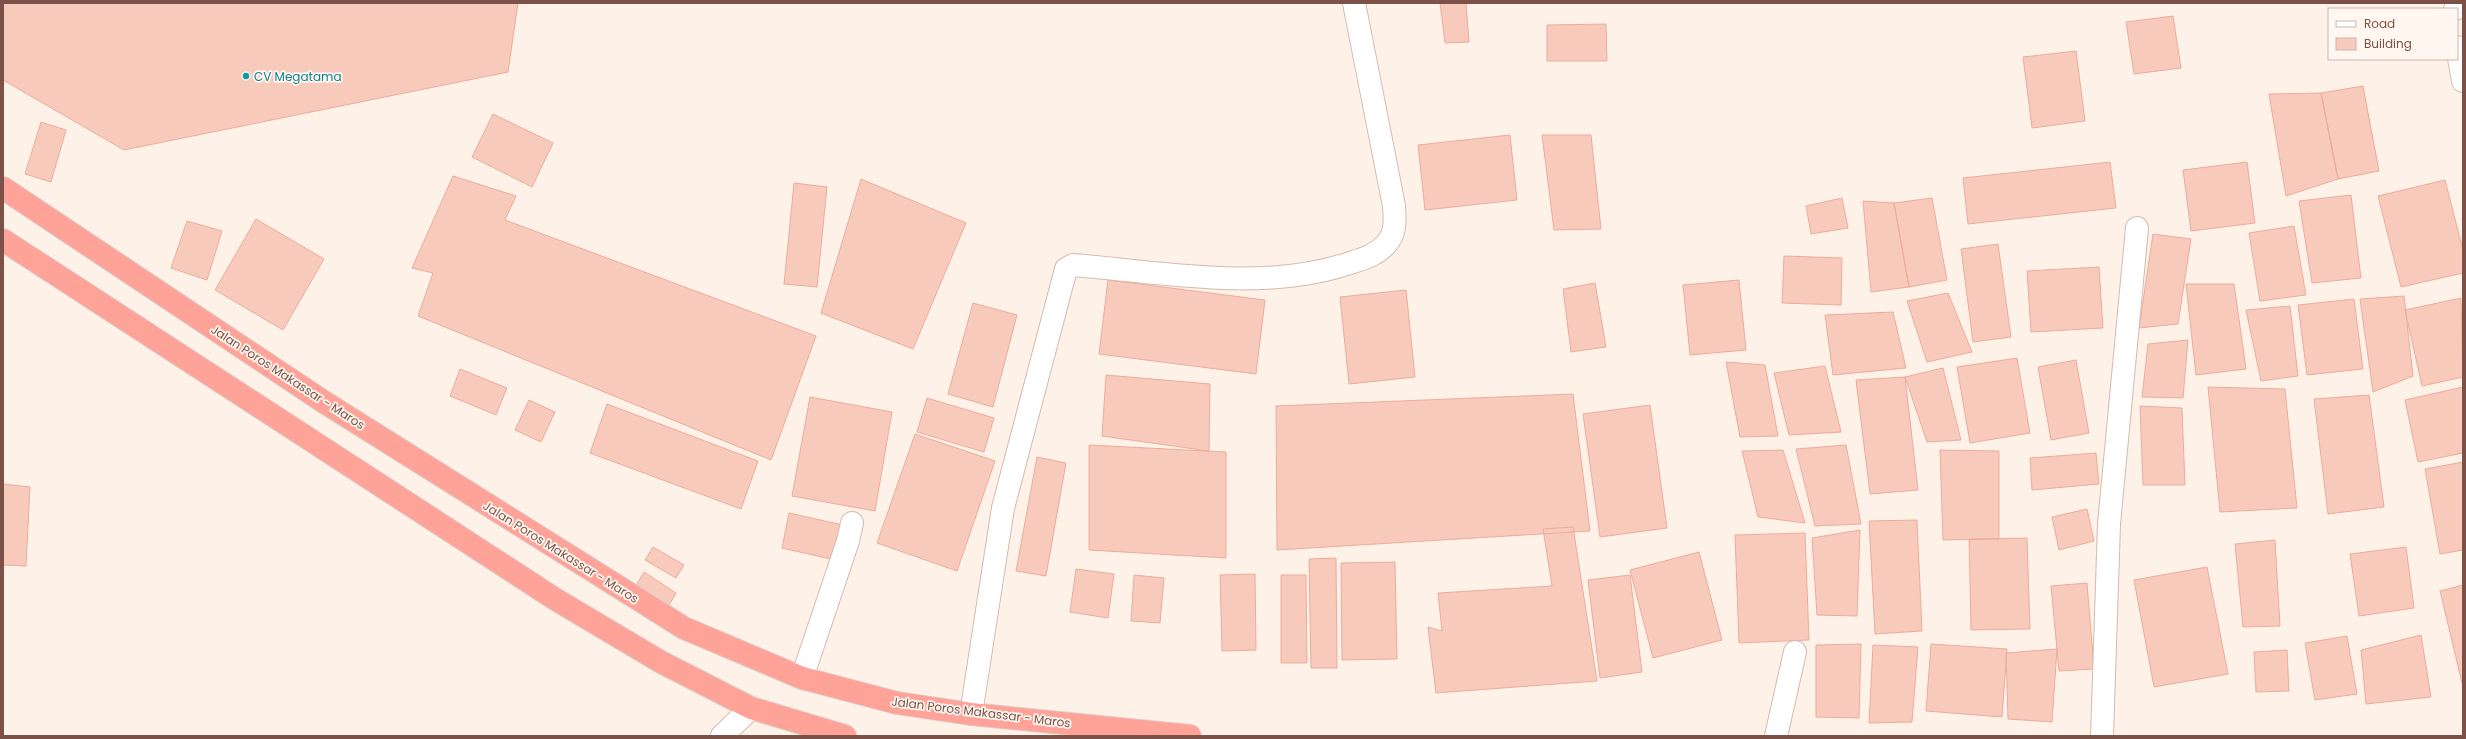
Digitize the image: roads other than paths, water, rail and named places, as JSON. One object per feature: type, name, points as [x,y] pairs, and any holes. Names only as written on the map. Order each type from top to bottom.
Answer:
[{"type":"highway","name":"Jalan Poros Makassar - Maros","points":[[3,188],[324,402],[684,628],[802,678],[897,703],[971,714],[1190,736]]},
{"type":"highway","points":[[3,240],[555,599],[661,662],[751,708],[844,736]]},
{"type":"street","points":[[971,714],[1003,508],[1066,269],[1073,265],[1219,277],[1266,278],[1335,269],[1375,255],[1392,236],[1395,223],[1394,206],[1354,3]]},
{"type":"street","points":[[2458,53],[2463,82]]},
{"type":"street","points":[[2102,736],[2109,518],[2137,228]]},
{"type":"street","points":[[802,678],[848,541],[852,523]]},
{"type":"street","points":[[1776,736],[1795,652]]},
{"type":"street","points":[[722,736],[751,708]]},
{"type":"place","name":"CV Megatama","points":[[246,76]]}]
